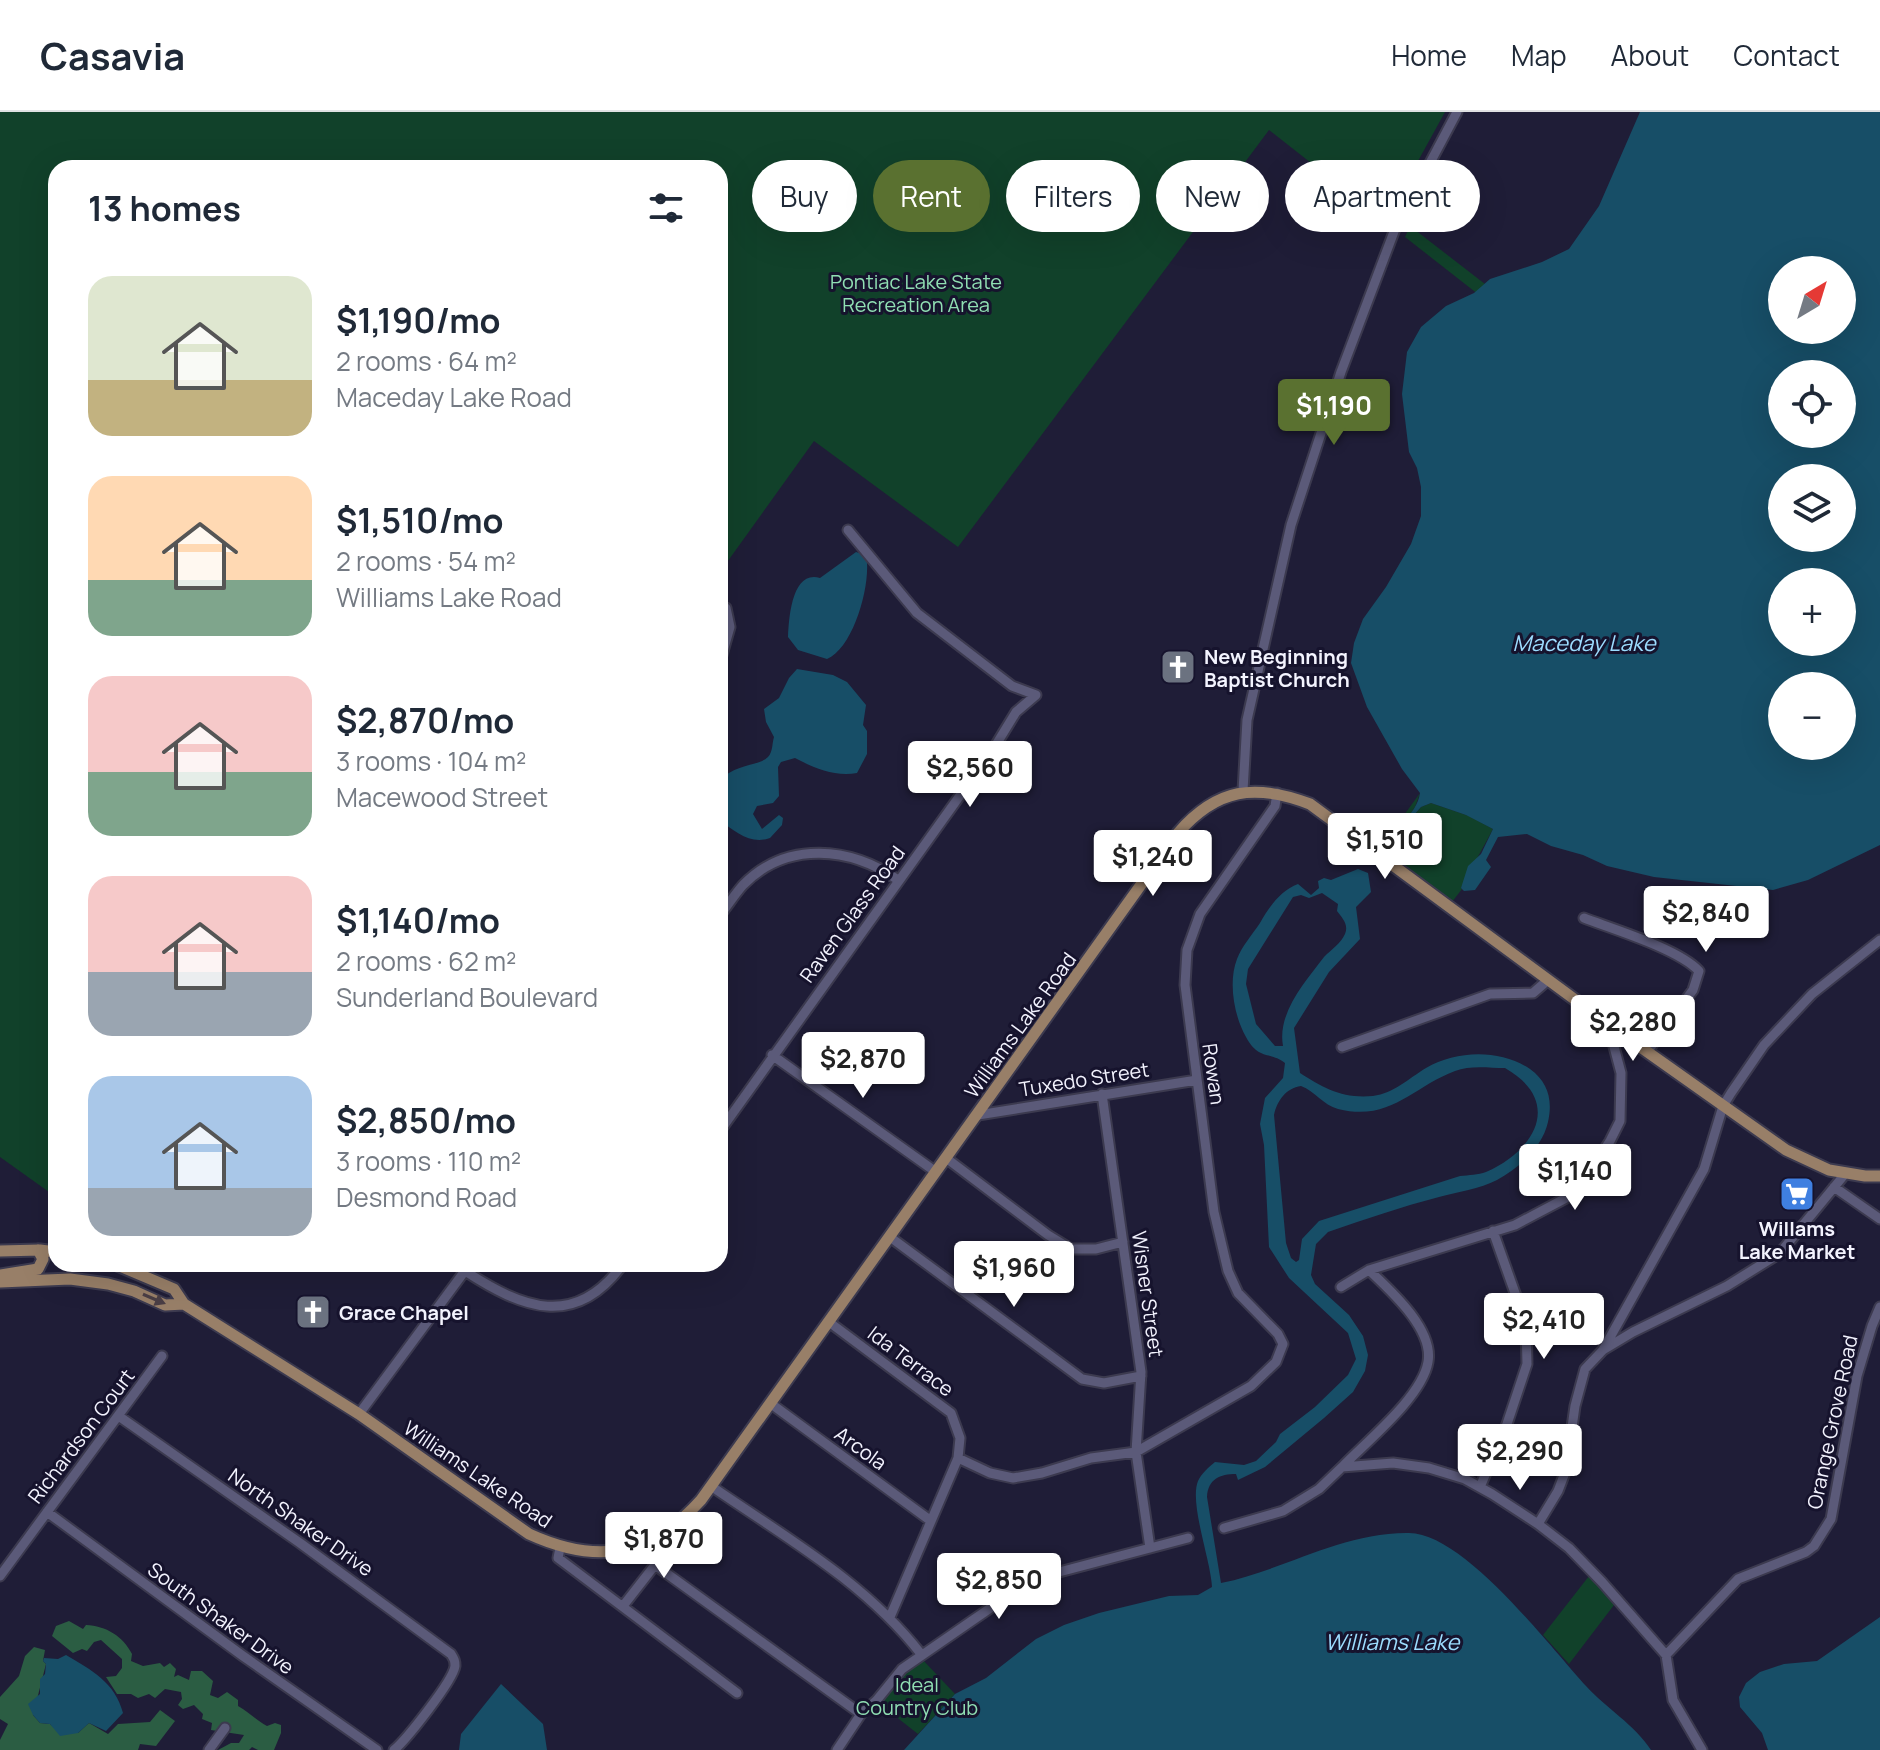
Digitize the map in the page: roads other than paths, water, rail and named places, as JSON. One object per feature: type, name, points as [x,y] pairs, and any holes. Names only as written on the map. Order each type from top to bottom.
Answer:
[{"type":"main road","name":"Williams Lake Road","points":[[134,1272],[174,1289],[184,1304],[359,1414],[529,1534],[560,1548],[591,1553],[621,1551],[650,1541],[683,1520],[711,1486],[1178,833],[1211,804],[1243,791],[1277,793],[1310,804],[1608,1024],[1786,1150],[1809,1162],[1845,1174],[1880,1176]]},
{"type":"main road","points":[[0,1275],[38,1269],[43,1259],[38,1250]]},
{"type":"main road","points":[[0,1251],[48,1251]]},
{"type":"main road","points":[[113,1285],[119,1279],[118,1272]]},
{"type":"main road","name":"Williams Lake Road","points":[[0,1282],[70,1279],[113,1285],[165,1305],[184,1304]]},
{"type":"street","points":[[1243,791],[1247,720],[1291,525],[1341,372],[1389,244],[1457,112]]},
{"type":"street","name":"Raven Glass Road","points":[[728,1119],[1001,738],[1016,712],[1036,695],[1012,686],[917,613],[848,530]]},
{"type":"street","name":"Rowan","points":[[1136,1452],[1251,1386],[1276,1362],[1283,1344],[1278,1334],[1238,1293],[1228,1271],[1214,1212],[1185,985],[1187,950],[1200,914],[1275,806],[1277,793]]},
{"type":"street","points":[[728,905],[744,884],[774,863],[809,853],[843,854],[870,862],[898,880]]},
{"type":"street","points":[[1584,918],[1665,950],[1699,971],[1693,990],[1647,1052]]},
{"type":"street","points":[[1538,1524],[1558,1491],[1566,1470],[1575,1406],[1585,1369],[1603,1350],[1704,1169],[1723,1106],[1764,1045],[1820,988],[1880,940]]},
{"type":"street","points":[[1862,954],[1880,948]]},
{"type":"street","points":[[1342,1047],[1490,994],[1533,993],[1548,980]]},
{"type":"street","points":[[1341,1287],[1369,1270],[1515,1225],[1568,1197],[1587,1176],[1620,1121],[1623,1088],[1608,1024]]},
{"type":"street","points":[[772,1055],[936,1172]]},
{"type":"street","name":"Tuxedo Street","points":[[978,1115],[1197,1080]]},
{"type":"street","name":"Wisner Street","points":[[1102,1094],[1141,1376],[1136,1452],[1150,1548]]},
{"type":"street","points":[[946,1158],[1071,1249],[1096,1249],[1123,1242]]},
{"type":"street","points":[[1603,1350],[1780,1253],[1845,1174]]},
{"type":"street","points":[[1834,1187],[1880,1219]]},
{"type":"street","points":[[1480,1487],[1507,1424],[1527,1364],[1526,1324],[1493,1231]]},
{"type":"street","points":[[890,1237],[1082,1379],[1104,1383],[1141,1376]]},
{"type":"street","points":[[1224,1528],[1290,1508],[1319,1489],[1420,1384],[1429,1360],[1426,1343],[1414,1317],[1369,1270]]},
{"type":"street","points":[[359,1414],[464,1272]]},
{"type":"street","points":[[475,1272],[513,1300],[549,1307],[579,1301],[597,1292],[616,1272]]},
{"type":"street","name":"Orange Grove Road","points":[[1666,1655],[1738,1579],[1806,1552],[1814,1546],[1831,1519],[1857,1376],[1880,1307]]},
{"type":"street","name":"Ida Terrace","points":[[829,1322],[951,1413],[960,1438],[958,1458]]},
{"type":"street","name":"Richardson Court","points":[[0,1576],[162,1356]]},
{"type":"street","name":"Arcola","points":[[770,1403],[931,1521]]},
{"type":"street","name":"North Shaker Drive","points":[[120,1417],[446,1650],[455,1663],[454,1670],[443,1689],[396,1748]]},
{"type":"street","points":[[890,1617],[958,1458],[990,1473],[1013,1478],[1091,1458],[1136,1452]]},
{"type":"street","points":[[1342,1467],[1393,1463],[1429,1468],[1480,1487],[1569,1548],[1666,1655],[1673,1700],[1702,1750]]},
{"type":"street","points":[[711,1486],[836,1572],[890,1617],[921,1654]]},
{"type":"street","name":"South Shaker Drive","points":[[47,1512],[377,1750]]},
{"type":"street","points":[[837,1750],[861,1714],[902,1669],[1015,1591],[1044,1576],[1188,1538]]},
{"type":"street","points":[[650,1541],[655,1565],[861,1714]]},
{"type":"street","points":[[560,1548],[558,1558],[737,1693]]},
{"type":"street","points":[[623,1606],[655,1565]]},
{"type":"street","points":[[209,1750],[225,1728]]},
{"type":"water","name":"Maceday Lake","points":[[1640,112],[1880,112],[1880,845],[1808,880],[1773,890],[1654,877],[1607,866],[1527,834],[1498,837],[1486,860],[1491,867],[1475,890],[1464,891],[1461,888],[1468,866],[1481,854],[1493,829],[1466,815],[1431,803],[1421,807],[1387,846],[1415,808],[1420,793],[1402,769],[1367,707],[1351,663],[1363,619],[1411,544],[1421,516],[1421,487],[1409,452],[1402,394],[1407,352],[1421,327],[1446,306],[1474,293],[1490,279],[1542,262],[1569,249],[1599,206]]},
{"type":"water","points":[[856,552],[866,555],[866,581],[859,613],[845,642],[827,659],[798,650],[788,637],[791,607],[798,588],[803,581],[811,577],[820,578]]},
{"type":"water","points":[[797,669],[833,675],[847,682],[866,705],[863,725],[867,731],[867,754],[857,773],[849,774],[825,771],[795,758],[781,762],[778,767],[779,796],[773,803],[757,806],[753,814],[762,829],[779,815],[783,818],[782,825],[770,838],[750,839],[728,826],[728,774],[770,755],[774,737],[766,722],[764,709],[779,698]]},
{"type":"water","name":"Williams Lake","points":[[1358,869],[1368,873],[1371,892],[1356,907],[1360,939],[1329,972],[1294,1028],[1300,1073],[1334,1091],[1352,1096],[1373,1096],[1394,1089],[1438,1062],[1465,1055],[1492,1055],[1518,1062],[1536,1074],[1548,1092],[1548,1122],[1535,1149],[1497,1180],[1328,1232],[1316,1244],[1311,1275],[1315,1284],[1349,1315],[1363,1336],[1368,1355],[1365,1371],[1353,1392],[1265,1467],[1238,1480],[1236,1474],[1230,1474],[1212,1482],[1207,1497],[1221,1583],[1360,1539],[1409,1533],[1431,1538],[1455,1551],[1505,1595],[1586,1686],[1637,1732],[1651,1750],[904,1750],[955,1694],[986,1678],[1036,1639],[1099,1613],[1169,1596],[1198,1595],[1212,1587],[1196,1503],[1199,1478],[1215,1462],[1244,1465],[1256,1461],[1280,1434],[1315,1407],[1348,1375],[1356,1359],[1348,1333],[1289,1278],[1269,1247],[1264,1145],[1260,1124],[1265,1098],[1283,1078],[1285,1063],[1260,1053],[1251,1045],[1238,1019],[1233,988],[1234,968],[1239,954],[1276,900],[1298,884],[1311,895],[1319,888],[1318,881],[1324,878],[1331,880]],"holes":[[[1322,893],[1338,904],[1337,911],[1346,924],[1345,934],[1294,998],[1284,1022],[1283,1046],[1275,1046],[1256,1024],[1246,984],[1248,969],[1293,897],[1301,895],[1309,898]],[[1505,1068],[1523,1081],[1534,1095],[1538,1110],[1536,1124],[1518,1151],[1486,1172],[1460,1176],[1319,1221],[1302,1239],[1299,1260],[1296,1262],[1291,1258],[1286,1243],[1274,1115],[1287,1092],[1301,1086],[1338,1109],[1373,1111],[1400,1101],[1461,1069]]]},
{"type":"water","points":[[1880,1617],[1880,1750],[1768,1750],[1762,1733],[1740,1707],[1739,1697],[1746,1683],[1760,1672],[1784,1664],[1817,1661]]},
{"type":"water","points":[[66,1655],[101,1678],[119,1702],[123,1713],[106,1731],[89,1723],[78,1733],[60,1736],[50,1724],[40,1723],[33,1715],[28,1704],[40,1694],[40,1679],[45,1674],[44,1658],[58,1659]]},
{"type":"water","points":[[501,1684],[543,1724],[547,1750],[459,1750],[461,1734]]},
{"type":"place","name":"New Beginning Baptist Church","points":[[1178,667]]},
{"type":"place","name":"Willams Lake Market","points":[[1797,1194]]},
{"type":"place","name":"Grace Chapel","points":[[313,1312]]},
{"type":"park label","name":"Pontiac Lake State Recreation Area","points":[[916,292]]},
{"type":"park label","name":"Ideal Country Club","points":[[917,1696]]}]
